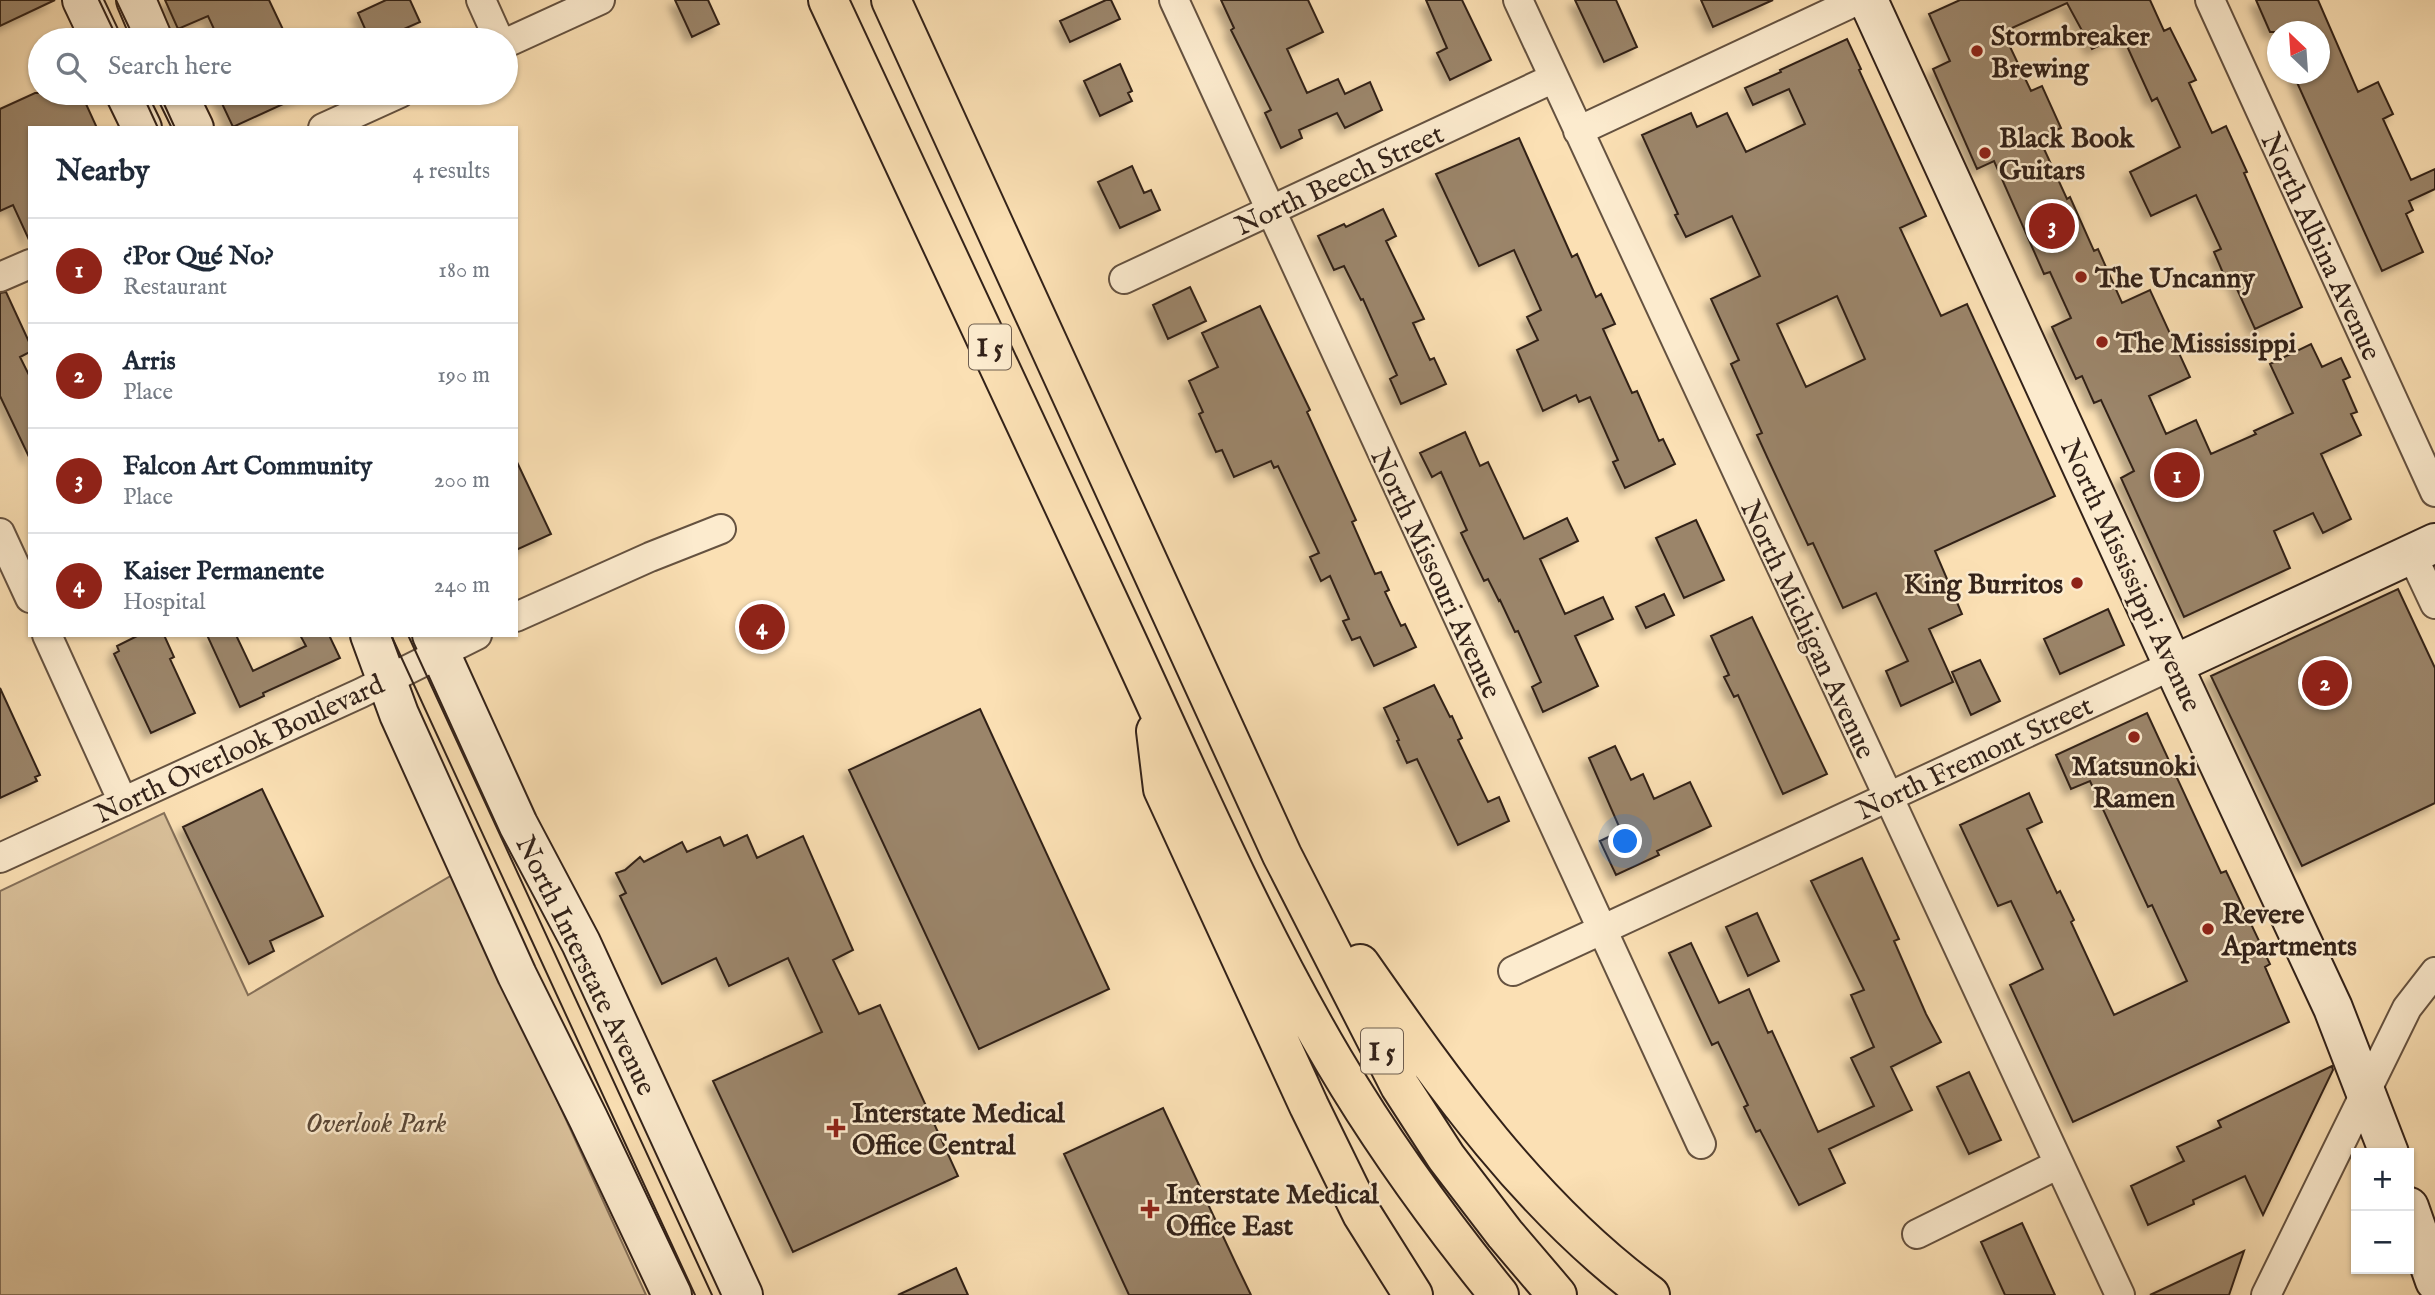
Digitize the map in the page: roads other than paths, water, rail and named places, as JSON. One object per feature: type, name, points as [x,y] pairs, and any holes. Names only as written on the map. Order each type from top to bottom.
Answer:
[{"type":"highway","name":"I 5","points":[[828,0],[1234,871],[1333,1060],[1413,1184],[1499,1295]]},
{"type":"highway","name":"I 5","points":[[891,0],[1282,855],[1400,1086],[1446,1157],[1505,1234],[1557,1295]]},
{"type":"highway","points":[[1152,694],[1163,789],[1309,1107],[1362,1214],[1413,1295]]},
{"type":"highway","points":[[1282,855],[1440,1078],[1481,1130],[1586,1241],[1650,1295]]},
{"type":"street","points":[[82,0],[95,28]]},
{"type":"street","points":[[136,0],[148,28]]},
{"type":"street","points":[[481,0],[494,28]]},
{"type":"street","points":[[518,38],[600,0]]},
{"type":"street","name":"North Missouri Avenue","points":[[1174,0],[1701,1144]]},
{"type":"street","name":"North Michigan Avenue","points":[[1518,0],[2120,1295]]},
{"type":"street","points":[[1578,131],[1858,0]]},
{"type":"street","name":"North Mississippi Avenue","points":[[1868,0],[2333,1008],[2387,1148]]},
{"type":"street","name":"North Albina Avenue","points":[[2210,0],[2435,492]]},
{"type":"street","name":"North Beech Street","points":[[1124,279],[1554,78]]},
{"type":"street","points":[[131,105],[141,126]]},
{"type":"street","points":[[183,105],[193,126]]},
{"type":"street","points":[[327,126],[374,105]]},
{"type":"street","points":[[0,277],[28,265]]},
{"type":"street","points":[[518,616],[650,557],[721,529]]},
{"type":"street","points":[[0,533],[28,594]]},
{"type":"street","points":[[2423,548],[2435,604]]},
{"type":"street","name":"North Fremont Street","points":[[1513,971],[2423,548]]},
{"type":"street","points":[[48,637],[123,802]]},
{"type":"street","points":[[371,637],[398,714],[517,975],[672,1295]]},
{"type":"street","name":"North Overlook Boulevard","points":[[0,858],[387,680],[436,644],[468,637]]},
{"type":"street","name":"North Interstate Avenue","points":[[436,644],[518,824],[580,943],[743,1295]]},
{"type":"street","points":[[2266,1295],[2407,1008],[2435,972]]},
{"type":"street","points":[[1917,1234],[2059,1164]]},
{"type":"street","points":[[2410,1211],[2435,1281]]},
{"type":"tram line","points":[[99,0],[112,28]]},
{"type":"tram line","points":[[116,0],[129,28]]},
{"type":"tram line","points":[[147,105],[157,126]]},
{"type":"tram line","points":[[164,105],[174,126]]},
{"type":"tram line","points":[[392,637],[695,1295]]},
{"type":"tram line","points":[[409,637],[712,1295]]},
{"type":"place","name":"Stormbreaker Brewing","points":[[1977,51]]},
{"type":"place","name":"Black Book Guitars","points":[[1985,153]]},
{"type":"place","name":"Falcon Art Community","points":[[2052,226]]},
{"type":"place","name":"The Uncanny","points":[[2081,277]]},
{"type":"place","name":"The Mississippi","points":[[2102,342]]},
{"type":"place","name":"¿Por Qué No?","points":[[2177,475]]},
{"type":"place","name":"King Burritos","points":[[2077,583]]},
{"type":"place","name":"Kaiser Permanente","points":[[762,627]]},
{"type":"place","name":"Arris","points":[[2325,683]]},
{"type":"place","name":"Matsunoki Ramen","points":[[2134,737]]},
{"type":"place","name":"Revere Apartments","points":[[2208,929]]},
{"type":"place","name":"Interstate Medical Office Central","points":[[836,1128]]},
{"type":"place","name":"Interstate Medical Office East","points":[[1150,1209]]},
{"type":"park label","name":"Overlook Park","points":[[376,1122]]}]
